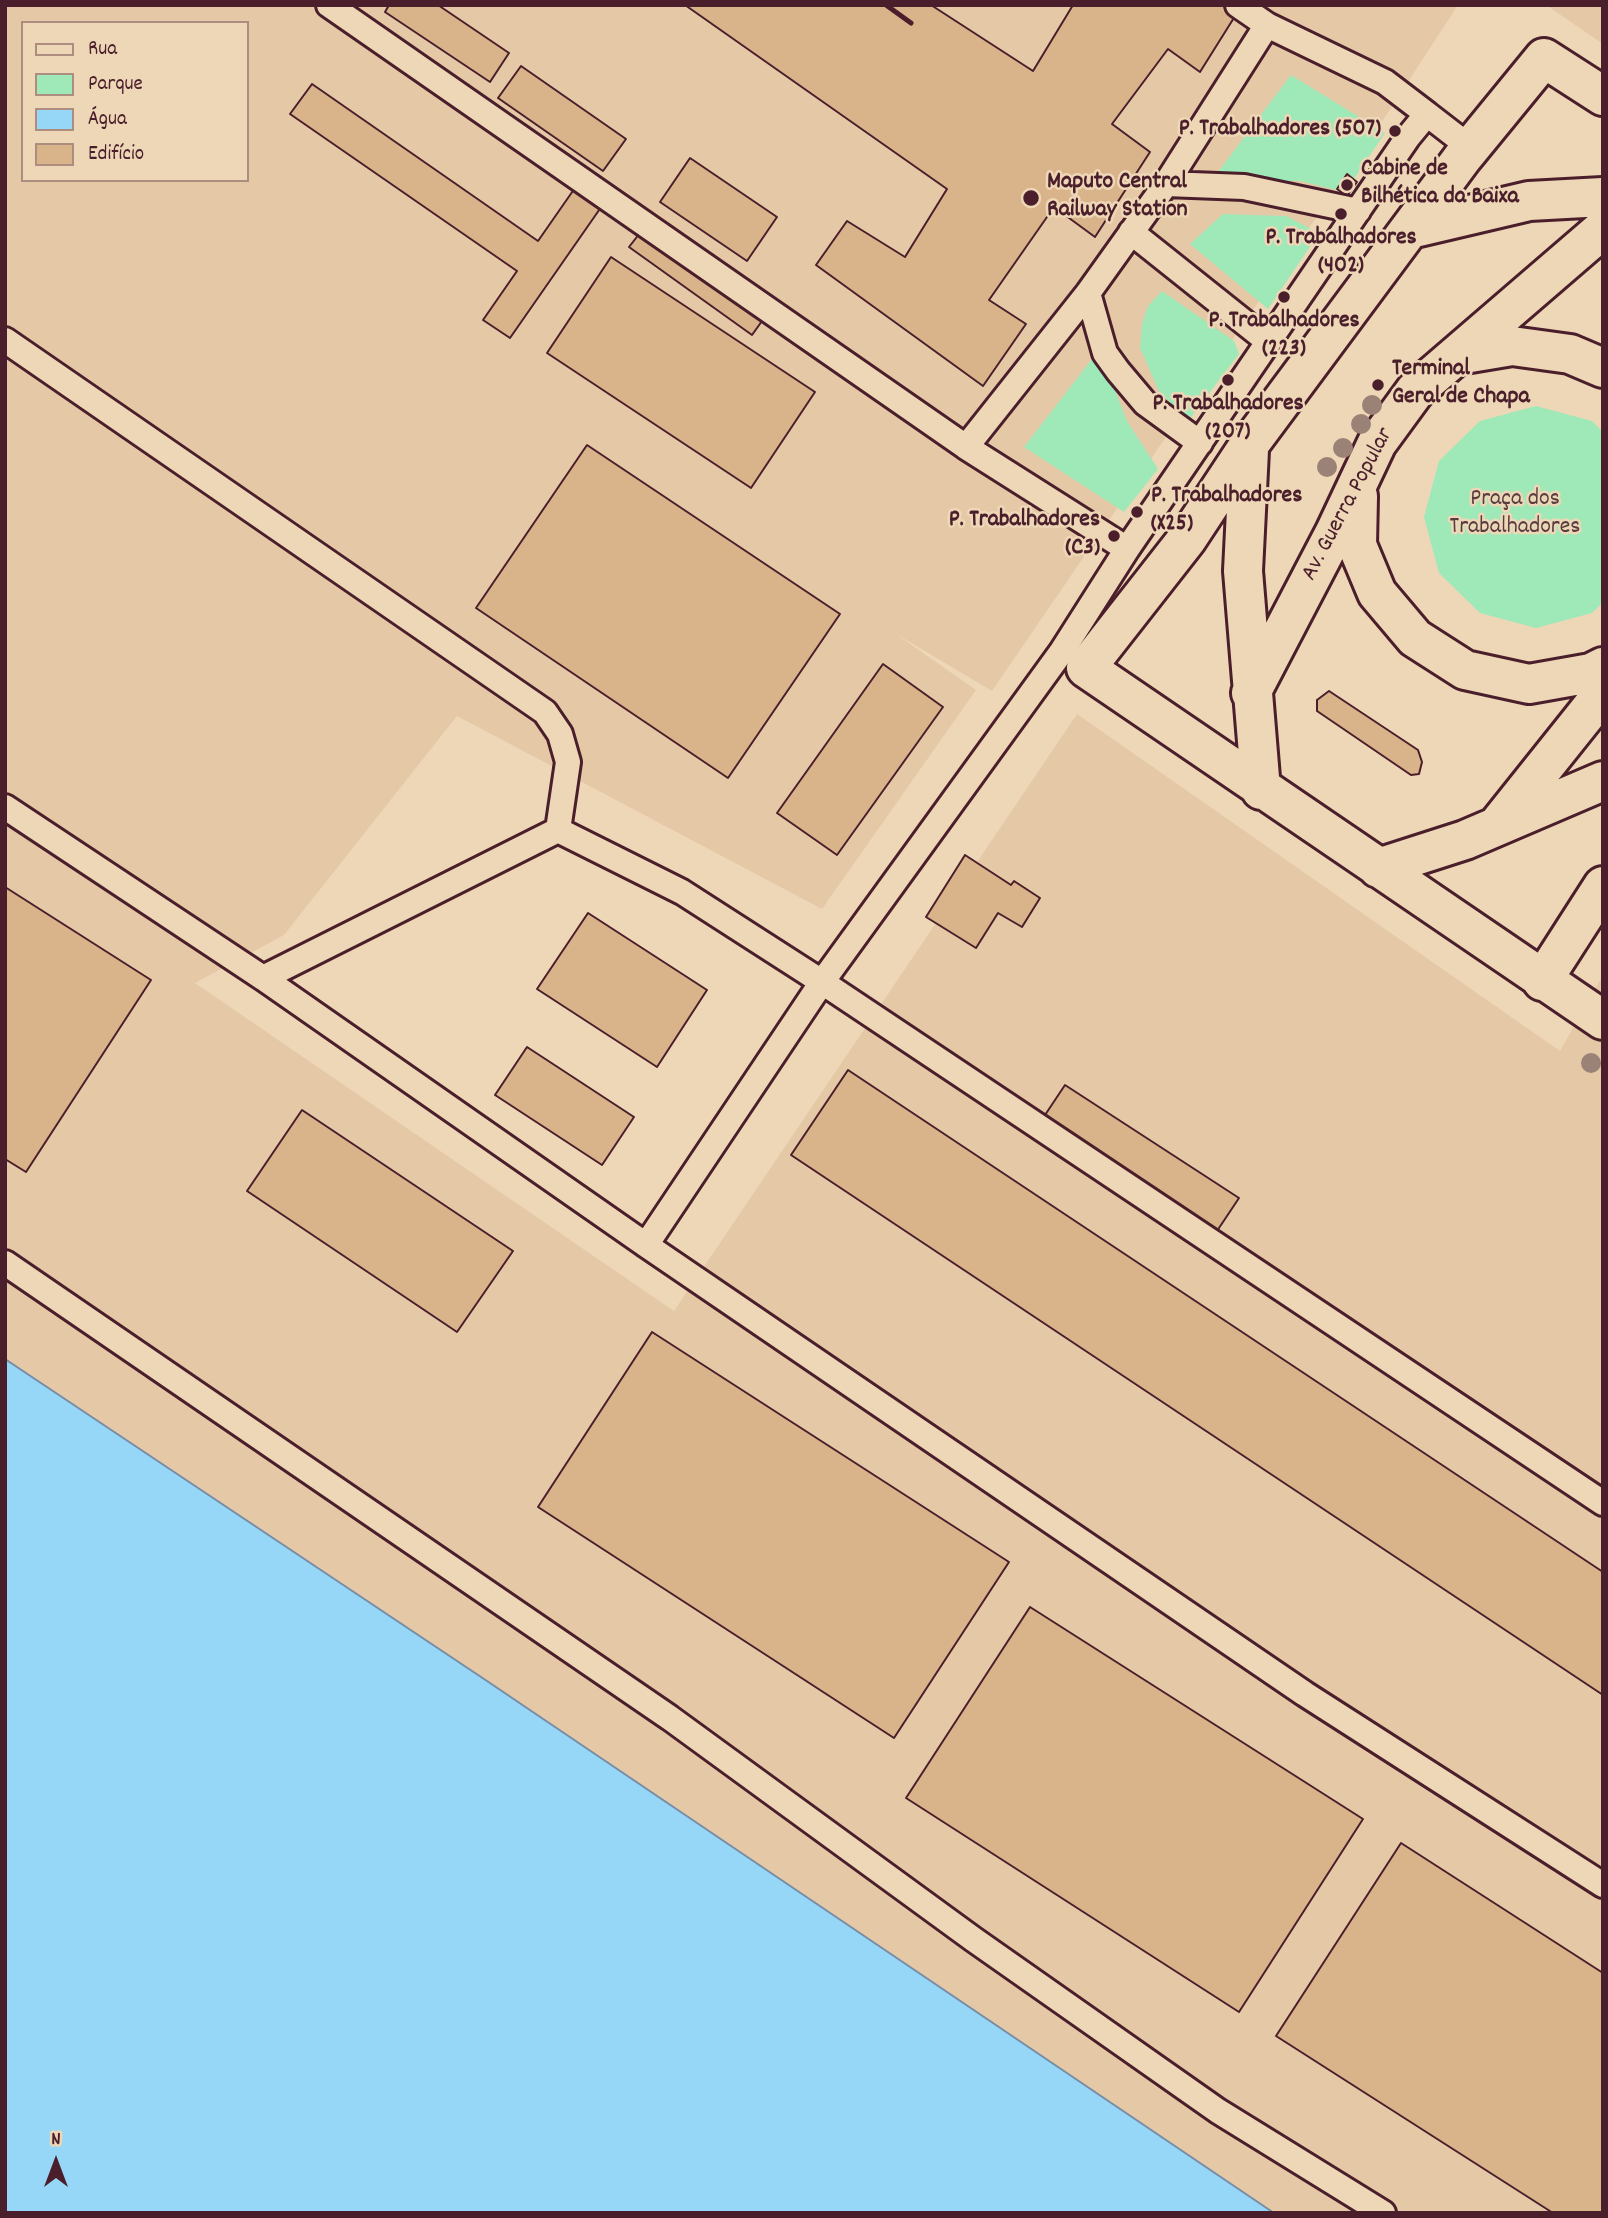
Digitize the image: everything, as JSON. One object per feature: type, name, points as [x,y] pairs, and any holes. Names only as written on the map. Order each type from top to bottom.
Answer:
[{"type":"street","points":[[1603,96],[1544,58],[1467,153],[1249,445],[1187,539],[1074,659],[1261,790],[1603,1020]]},
{"type":"street","points":[[1410,229],[1529,201],[1603,197]]},
{"type":"street","name":"Av. Guerra Popular","points":[[1251,693],[1377,443],[1415,391],[1603,229]]},
{"type":"street","points":[[1458,355],[1512,346],[1570,354],[1603,368]]},
{"type":"street","points":[[1249,445],[1243,571],[1261,790]]},
{"type":"street","points":[[1358,483],[1357,545],[1377,593],[1415,638],[1465,670],[1529,684],[1591,673],[1603,667]]},
{"type":"street","points":[[1497,827],[1603,693]]},
{"type":"street","points":[[1378,868],[1497,827],[1603,781]]},
{"type":"street","points":[[1542,981],[1603,886]]},
{"type":"lane","points":[[329,5],[966,447],[1127,549]]},
{"type":"lane","points":[[1238,5],[1267,24],[1385,82],[1427,114],[1467,153]]},
{"type":"lane","points":[[966,447],[1088,293],[1166,184],[1267,24]]},
{"type":"lane","points":[[646,1245],[822,982],[1074,659],[1127,549],[1427,114]]},
{"type":"lane","points":[[1166,184],[1244,187],[1358,211]]},
{"type":"lane","points":[[1131,232],[1269,342]]},
{"type":"lane","points":[[1088,293],[1105,353],[1118,371],[1145,403],[1200,443]]},
{"type":"lane","points":[[5,340],[545,712],[560,734],[568,762],[558,830]]},
{"type":"lane","points":[[5,807],[263,978],[646,1245],[1306,1693],[1603,1885]]},
{"type":"lane","points":[[263,978],[558,830]]},
{"type":"lane","points":[[558,830],[682,892],[822,982],[1603,1503]]},
{"type":"lane","points":[[5,1263],[670,1718],[973,1939],[1218,2111],[1382,2213]]},
{"type":"shaded area","points":[[5,5],[1458,5],[1385,117],[992,691],[896,634],[976,690],[822,909],[457,716],[284,935],[195,983],[674,1311],[1077,714],[1560,1051],[1603,975],[1603,2213],[1274,2213],[5,1359]]},
{"type":"shaded area","points":[[1546,5],[1603,5],[1603,44]]},
{"type":"green space","points":[[1291,75],[1385,133],[1345,192],[1300,181],[1212,180]]},
{"type":"green space","points":[[1223,214],[1286,216],[1319,233],[1268,309],[1190,244]]},
{"type":"green space","points":[[1162,291],[1234,341],[1239,354],[1188,421],[1159,391],[1140,348],[1142,324],[1148,306]]},
{"type":"green space","points":[[1099,350],[1127,421],[1158,469],[1124,512],[1024,447]]},
{"type":"green space","name":"Praça dos Trabalhadores","points":[[1536,406],[1592,421],[1603,432],[1603,602],[1592,613],[1536,628],[1480,613],[1439,573],[1424,517],[1439,461],[1480,421]]},
{"type":"water","points":[[5,1359],[487,1681],[1274,2213],[5,2213]]},
{"type":"building","points":[[389,5],[438,5],[509,53],[490,82],[385,12]]},
{"type":"building","name":"Maputo Central Railway Station","points":[[685,5],[931,5],[1033,71],[1073,5],[1242,5],[1200,72],[1168,49],[1112,124],[1150,152],[1095,237],[1054,207],[989,300],[1026,324],[983,386],[816,265],[847,221],[905,257],[947,189]]},
{"type":"building","points":[[521,66],[626,139],[603,171],[498,98]]},
{"type":"building","points":[[312,84],[538,241],[577,185],[604,203],[510,338],[483,320],[517,271],[290,114]]},
{"type":"building","points":[[690,158],[777,217],[747,261],[660,202]]},
{"type":"building","name":"Cabine de Bilhética da Baixa","points":[[1347,174],[1357,182],[1347,196],[1337,189]]},
{"type":"building","points":[[650,220],[772,307],[752,335],[629,247]]},
{"type":"building","points":[[611,257],[815,392],[751,488],[547,353]]},
{"type":"building","points":[[587,445],[840,614],[728,778],[476,608]]},
{"type":"building","points":[[883,664],[943,707],[837,855],[777,813]]},
{"type":"building","points":[[1329,691],[1418,750],[1422,762],[1419,774],[1411,775],[1317,711],[1317,700]]},
{"type":"building","points":[[965,855],[1011,885],[1014,881],[1040,898],[1022,927],[998,913],[976,948],[926,917]]},
{"type":"building","points":[[5,887],[151,980],[26,1172],[5,1159]]},
{"type":"building","points":[[588,913],[707,990],[657,1067],[537,989]]},
{"type":"building","points":[[527,1047],[634,1117],[602,1165],[495,1095]]},
{"type":"building","points":[[848,1070],[1603,1572],[1603,1695],[791,1155]]},
{"type":"building","points":[[1065,1085],[1239,1198],[1215,1234],[1041,1121]]},
{"type":"building","points":[[302,1110],[513,1251],[457,1332],[247,1191]]},
{"type":"building","points":[[652,1332],[1009,1562],[894,1738],[538,1507]]},
{"type":"building","points":[[1030,1607],[1363,1819],[1239,2012],[906,1798]]},
{"type":"building","points":[[1401,1843],[1603,1973],[1603,2213],[1553,2213],[1276,2036]]},
{"type":"railway","points":[[886,5],[911,23]]},
{"type":"place","name":"P. Trabalhadores (507)","points":[[1395,131]]},
{"type":"place","name":"Cabine de Bilhética da Baixa","points":[[1347,185]]},
{"type":"place","name":"Maputo Central Railway Station","points":[[1031,198]]},
{"type":"place","name":"P. Trabalhadores (402)","points":[[1341,214]]},
{"type":"place","name":"P. Trabalhadores (223)","points":[[1284,297]]},
{"type":"place","name":"P. Trabalhadores (207)","points":[[1228,380]]},
{"type":"place","name":"Terminal Geral de Chapa","points":[[1378,385]]},
{"type":"place","name":"P. Trabalhadores (X25)","points":[[1137,512]]},
{"type":"place","name":"P. Trabalhadores (C3)","points":[[1114,536]]}]
